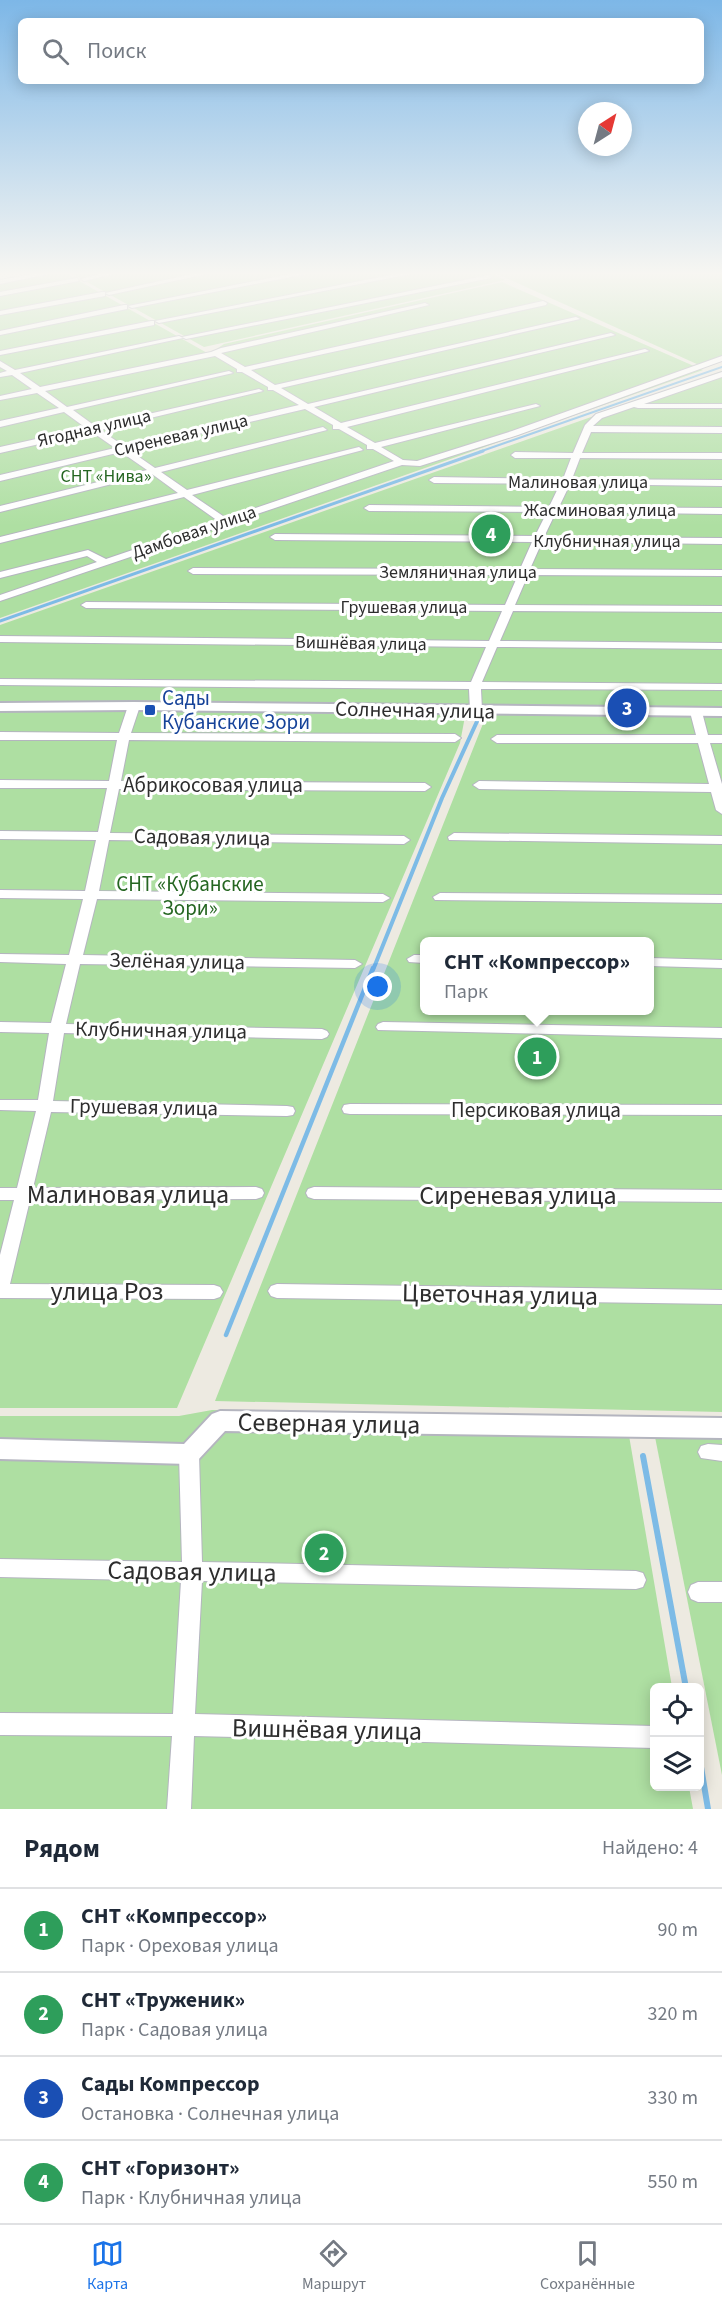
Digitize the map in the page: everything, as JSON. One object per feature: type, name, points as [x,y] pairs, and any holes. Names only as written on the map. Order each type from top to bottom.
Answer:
[{"type":"street","points":[[0,375],[84,357]]},
{"type":"street","points":[[0,398],[194,357]]},
{"type":"street","points":[[223,357],[309,405],[401,462],[417,464],[722,358]]},
{"type":"street","points":[[245,370],[301,357]]},
{"type":"street","points":[[275,387],[406,357]]},
{"type":"street","points":[[309,405],[514,357]]},
{"type":"street","points":[[341,426],[619,357]]},
{"type":"street","points":[[0,363],[224,521]]},
{"type":"street","points":[[0,424],[229,373]]},
{"type":"street","points":[[476,710],[476,686],[587,429],[599,416],[722,374]]},
{"type":"street","points":[[687,386],[722,386]]},
{"type":"street","name":"Ягодная улица","points":[[0,450],[259,391]]},
{"type":"street","name":"Сиреневая улица","points":[[0,478],[309,405]]},
{"type":"street","points":[[375,446],[536,406]]},
{"type":"street","points":[[627,406],[722,406]]},
{"type":"street","points":[[587,429],[722,430]]},
{"type":"street","points":[[0,509],[323,430]]},
{"type":"street","points":[[0,540],[359,450]]},
{"type":"street","points":[[515,455],[722,456]]},
{"type":"street","name":"Дамбовая улица","points":[[0,598],[401,462]]},
{"type":"street","name":"Малиновая улица","points":[[434,480],[722,483]]},
{"type":"street","name":"Жасминовая улица","points":[[369,508],[722,511]]},
{"type":"street","name":"Клубничная улица","points":[[275,537],[722,541]]},
{"type":"street","points":[[0,575],[88,553],[104,562]]},
{"type":"street","name":"Земляничная улица","points":[[193,571],[722,573]]},
{"type":"street","name":"Грушевая улица","points":[[86,605],[722,609]]},
{"type":"street","name":"Вишнёвая улица","points":[[0,639],[722,646]]},
{"type":"street","points":[[0,682],[722,687]]},
{"type":"street","points":[[0,1290],[45,1105],[57,1028],[91,895],[124,737],[134,706]]},
{"type":"street","name":"Солнечная улица","points":[[0,707],[134,706],[722,712]]},
{"type":"street","points":[[696,712],[702,739],[719,788],[722,810]]},
{"type":"street","points":[[0,736],[454,738]]},
{"type":"street","points":[[497,739],[722,739]]},
{"type":"street","name":"Абрикосовая улица","points":[[0,784],[425,787]]},
{"type":"street","points":[[479,785],[719,788]]},
{"type":"street","name":"Садовая улица","points":[[0,835],[404,840]]},
{"type":"street","points":[[454,837],[722,840]]},
{"type":"street","points":[[0,894],[383,898]]},
{"type":"street","points":[[440,897],[722,899]]},
{"type":"street","name":"Зелёная улица","points":[[0,958],[355,964]]},
{"type":"street","points":[[654,962],[722,964]]},
{"type":"street","name":"Клубничная улица","points":[[0,1027],[322,1035]]},
{"type":"street","points":[[383,1027],[722,1033]]},
{"type":"street","name":"Грушевая улица","points":[[0,1105],[288,1111]]},
{"type":"street","name":"Персиковая улица","points":[[350,1109],[722,1110]]},
{"type":"street","name":"Малиновая улица","points":[[0,1194],[256,1193]]},
{"type":"street","name":"Сиреневая улица","points":[[314,1194],[722,1196]]},
{"type":"street","name":"улица Роз","points":[[0,1290],[214,1292]]},
{"type":"street","name":"Цветочная улица","points":[[278,1291],[722,1297]]},
{"type":"street","name":"Северная улица","points":[[189,1454],[220,1421],[722,1428]]},
{"type":"street","points":[[0,1449],[189,1454],[192,1570],[179,1809]]},
{"type":"street","name":"Садовая улица","points":[[0,1568],[192,1570],[636,1581]]},
{"type":"street","points":[[698,1592],[722,1592]]},
{"type":"street","name":"Вишнёвая улица","points":[[0,1724],[185,1725],[650,1737]]},
{"type":"green space","name":"СНТ «Нива»","points":[[0,357],[674,357],[703,370],[0,618]]},
{"type":"green space","points":[[682,357],[721,357],[699,365]]},
{"type":"green space","name":"СНТ «Кубанские Зори»","points":[[722,371],[722,1412],[215,1401],[488,711],[466,711],[460,743],[177,1408],[0,1408],[0,625]]},
{"type":"green space","points":[[212,1410],[626,1418],[671,1683],[650,1683],[650,1791],[690,1791],[693,1809],[0,1809],[0,1416],[179,1416]]},
{"type":"green space","points":[[655,1437],[722,1438],[722,1775]]},
{"type":"waterway","points":[[479,452],[722,367]]},
{"type":"waterway","points":[[0,621],[483,451]]},
{"type":"waterway","points":[[373,970],[442,798],[479,717]]},
{"type":"waterway","points":[[226,1335],[373,968]]},
{"type":"waterway","points":[[643,1456],[685,1683]]},
{"type":"waterway","points":[[704,1785],[708,1809]]},
{"type":"place","name":"СНТ «Горизонт»","points":[[491,534]]},
{"type":"place","name":"Сады Компрессор","points":[[627,708]]},
{"type":"place","name":"Сады Кубанские Зори","points":[[150,710]]},
{"type":"place","name":"СНТ «Компрессор»","points":[[537,1057]]},
{"type":"place","name":"СНТ «Труженик»","points":[[324,1553]]}]
